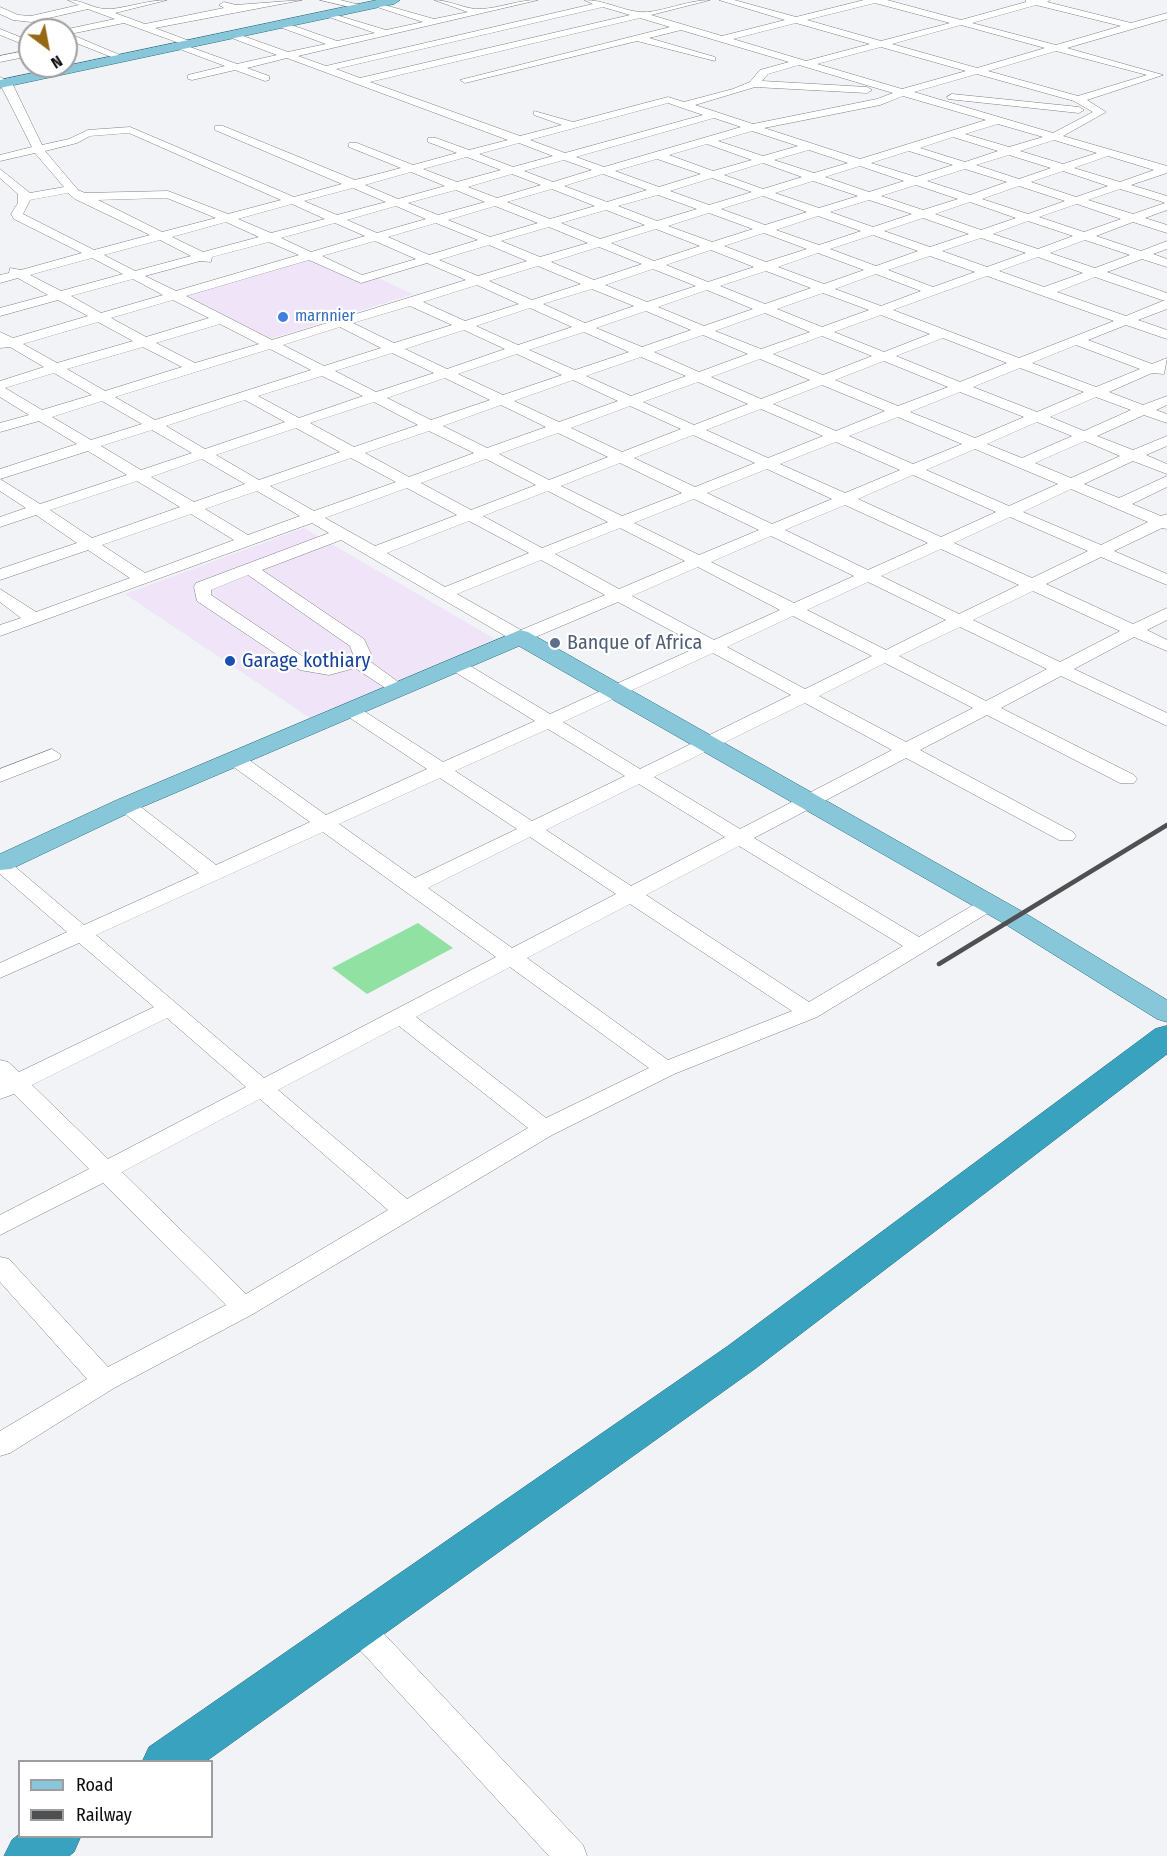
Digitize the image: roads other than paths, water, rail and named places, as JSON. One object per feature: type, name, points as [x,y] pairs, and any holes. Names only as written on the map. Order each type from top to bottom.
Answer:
[{"type":"highway","points":[[167,1760],[359,1628],[742,1357],[1167,1037]]},
{"type":"highway","points":[[29,1856],[54,1838]]},
{"type":"main road","points":[[2,82],[394,0]]},
{"type":"main road","points":[[1,863],[126,805],[520,638],[989,904],[1167,1013]]},
{"type":"street","points":[[73,0],[264,78]]},
{"type":"street","points":[[104,12],[162,0]]},
{"type":"street","points":[[143,27],[236,8],[297,0]]},
{"type":"street","points":[[325,0],[363,7]]},
{"type":"street","points":[[439,0],[615,55]]},
{"type":"street","points":[[589,0],[1166,170]]},
{"type":"street","points":[[325,69],[620,0]]},
{"type":"street","points":[[361,81],[705,0]]},
{"type":"street","points":[[724,0],[1078,99],[1101,112]]},
{"type":"street","points":[[675,48],[875,0],[1158,75],[1078,99]]},
{"type":"street","points":[[192,78],[524,1],[712,59]]},
{"type":"street","points":[[754,84],[764,72],[881,44],[1036,1],[1131,26]]},
{"type":"street","points":[[218,3],[236,8]]},
{"type":"street","points":[[377,4],[548,60]]},
{"type":"street","points":[[2,12],[16,18],[31,19],[89,6]]},
{"type":"street","points":[[206,14],[251,31]]},
{"type":"street","points":[[329,14],[499,72]]},
{"type":"street","points":[[4,342],[99,318],[754,128],[880,102],[903,92],[1167,15]]},
{"type":"street","points":[[78,31],[125,20]]},
{"type":"street","points":[[280,24],[410,70]]},
{"type":"street","points":[[465,80],[681,27]]},
{"type":"street","points":[[0,32],[18,40]]},
{"type":"street","points":[[232,35],[933,291]]},
{"type":"street","points":[[78,40],[122,58]]},
{"type":"street","points":[[78,43],[82,42]]},
{"type":"street","points":[[0,59],[18,55]]},
{"type":"street","points":[[2,82],[36,148],[49,165],[68,183],[74,193],[243,276]]},
{"type":"street","points":[[684,105],[754,84],[903,92],[1101,112]]},
{"type":"street","points":[[0,279],[668,100],[1167,263]]},
{"type":"street","points":[[622,112],[1167,297]]},
{"type":"street","points":[[0,474],[1053,137],[1101,112]]},
{"type":"street","points":[[537,113],[1167,335]]},
{"type":"street","points":[[0,312],[714,115]]},
{"type":"street","points":[[0,428],[998,120]]},
{"type":"street","points":[[219,128],[350,185],[1165,522]]},
{"type":"street","points":[[0,158],[73,141],[88,133],[130,130],[1167,580]]},
{"type":"street","points":[[954,134],[1167,200]]},
{"type":"street","points":[[432,140],[1167,419]]},
{"type":"street","points":[[353,146],[1167,469]]},
{"type":"street","points":[[25,197],[74,193],[168,194],[227,218],[361,279],[809,146]]},
{"type":"street","points":[[910,148],[1167,229]]},
{"type":"street","points":[[0,522],[1107,153]]},
{"type":"street","points":[[0,575],[1166,170]]},
{"type":"street","points":[[0,172],[21,189],[25,197],[18,216],[1127,779]]},
{"type":"street","points":[[0,631],[1167,206]]},
{"type":"street","points":[[1044,291],[1167,245]]},
{"type":"street","points":[[0,264],[193,368]]},
{"type":"street","points":[[411,301],[1167,646]]},
{"type":"street","points":[[444,593],[623,524],[835,436],[901,412],[960,386],[1167,304]]},
{"type":"street","points":[[0,385],[221,319]]},
{"type":"street","points":[[341,323],[1167,720]]},
{"type":"street","points":[[373,553],[618,456],[942,334]]},
{"type":"street","points":[[1075,340],[1167,374]]},
{"type":"street","points":[[4,342],[56,368],[520,638],[1167,362]]},
{"type":"street","points":[[0,391],[248,542]]},
{"type":"street","points":[[246,395],[1065,836]]},
{"type":"street","points":[[1021,464],[1167,400]]},
{"type":"street","points":[[0,971],[715,648],[866,576],[1167,440]]},
{"type":"street","points":[[1119,504],[1167,481]]},
{"type":"street","points":[[0,484],[143,579]]},
{"type":"street","points":[[413,887],[640,779],[707,743],[959,620],[1034,586],[1100,551],[1165,522]]},
{"type":"street","points":[[250,569],[358,643],[362,654],[358,662],[329,670],[306,666],[203,597],[202,587],[342,534]]},
{"type":"street","points":[[0,594],[34,619]]},
{"type":"street","points":[[0,1226],[741,839],[1167,613]]},
{"type":"street","points":[[358,662],[399,689]]},
{"type":"street","points":[[456,665],[918,946]]},
{"type":"street","points":[[350,710],[809,1012]]},
{"type":"street","points":[[0,776],[52,755]]},
{"type":"street","points":[[235,759],[666,1069]]},
{"type":"street","points":[[126,805],[214,874]]},
{"type":"street","points":[[1,863],[405,1211]]},
{"type":"street","points":[[0,1445],[105,1381],[244,1307],[544,1129],[666,1069],[809,1012],[989,904]]},
{"type":"street","points":[[170,1008],[5,1081],[105,1171],[244,1307]]},
{"type":"street","points":[[400,1016],[544,1129]]},
{"type":"street","points":[[0,1266],[105,1381]]},
{"type":"street","points":[[359,1628],[571,1856]]},
{"type":"railway","points":[[939,964],[1167,825]]},
{"type":"place","name":"marnnier","points":[[283,317]]},
{"type":"place","name":"Banque of Africa","points":[[555,643]]},
{"type":"place","name":"Garage kothiary","points":[[230,661]]}]
